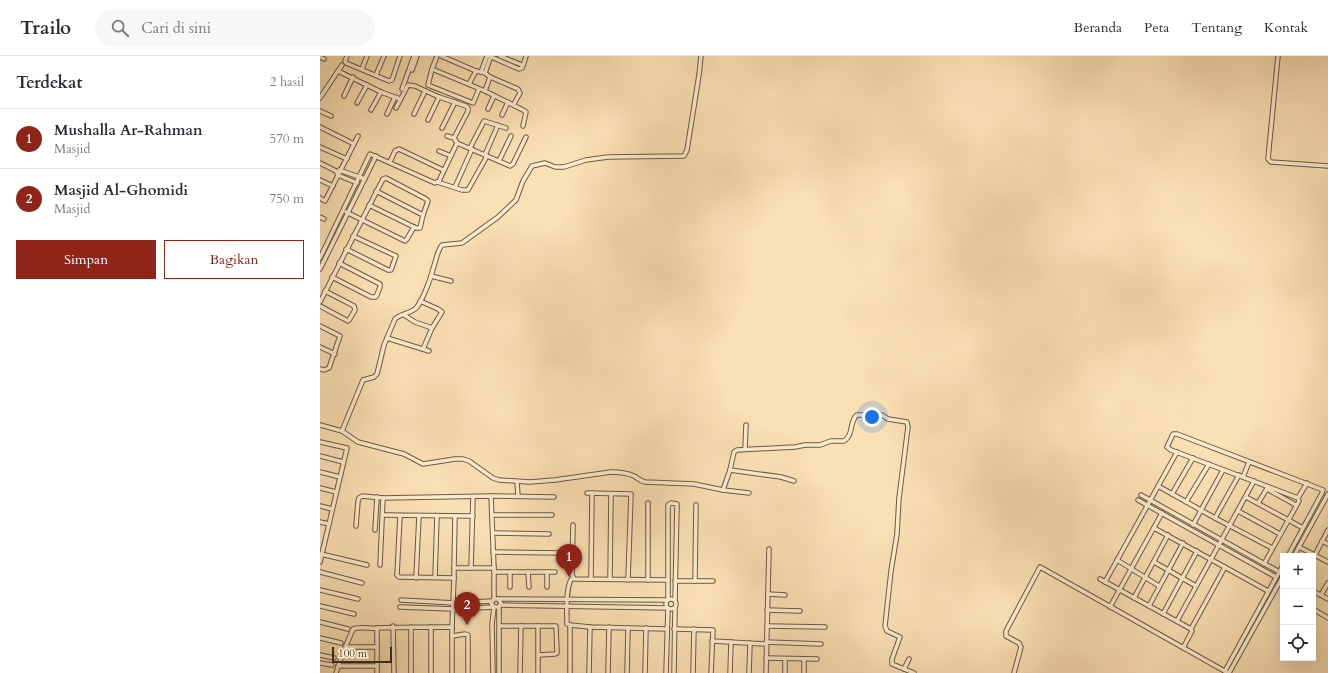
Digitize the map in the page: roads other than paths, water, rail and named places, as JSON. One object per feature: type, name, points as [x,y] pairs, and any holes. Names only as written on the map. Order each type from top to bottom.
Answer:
[{"type":"street","points":[[347,56],[346,63],[391,81],[400,56]]},
{"type":"street","points":[[362,69],[367,56]]},
{"type":"street","points":[[376,75],[384,56]]},
{"type":"street","points":[[402,89],[414,56]]},
{"type":"street","points":[[412,70],[417,56]]},
{"type":"street","points":[[437,56],[428,85],[473,103],[479,89]]},
{"type":"street","points":[[441,56],[519,90],[520,93],[514,104]]},
{"type":"street","points":[[483,73],[489,56],[519,69],[522,68],[526,56]]},
{"type":"street","points":[[500,56],[522,66]]},
{"type":"street","points":[[342,431],[363,380],[374,377],[377,374],[380,358],[395,319],[398,316],[411,312],[417,307],[431,276],[438,252],[442,245],[462,243],[498,217],[516,200],[523,181],[532,166],[545,163],[555,167],[564,167],[588,160],[608,157],[682,157],[685,154],[701,56]]},
{"type":"street","points":[[1278,56],[1268,159],[1271,162],[1328,166]]},
{"type":"street","points":[[320,98],[342,65]]},
{"type":"street","points":[[432,69],[514,104],[526,112],[523,126]]},
{"type":"street","points":[[338,71],[353,77],[380,92],[400,99]]},
{"type":"street","points":[[469,84],[476,71]]},
{"type":"street","points":[[344,96],[353,77]]},
{"type":"street","points":[[485,91],[490,77]]},
{"type":"street","points":[[357,103],[366,85]]},
{"type":"street","points":[[396,108],[408,85],[415,86],[439,97],[466,106],[468,109],[454,138]]},
{"type":"street","points":[[414,114],[425,91]]},
{"type":"street","points":[[371,110],[380,92]]},
{"type":"street","points":[[488,109],[494,96]]},
{"type":"street","points":[[387,114],[395,97]]},
{"type":"street","points":[[428,120],[439,97]]},
{"type":"street","points":[[442,128],[455,102]]},
{"type":"street","points":[[502,115],[508,102]]},
{"type":"street","points":[[320,111],[331,116]]},
{"type":"street","points":[[455,187],[484,121],[506,128]]},
{"type":"street","points":[[320,258],[370,155],[372,154],[390,162],[428,181],[466,190],[470,188],[486,155],[498,125]]},
{"type":"street","points":[[320,128],[354,144]]},
{"type":"street","points":[[320,198],[325,201],[333,186],[337,173],[341,170],[358,136]]},
{"type":"street","points":[[447,136],[454,138],[457,143],[471,148],[507,166],[512,166],[526,137]]},
{"type":"street","points":[[499,161],[511,136]]},
{"type":"street","points":[[437,182],[457,143]]},
{"type":"street","points":[[320,147],[347,159]]},
{"type":"street","points":[[390,162],[395,151],[399,149],[443,170]]},
{"type":"street","points":[[438,151],[450,156]]},
{"type":"street","points":[[320,269],[376,156]]},
{"type":"street","points":[[320,163],[362,186]]},
{"type":"street","points":[[341,170],[365,179]]},
{"type":"street","points":[[320,302],[381,181],[383,179],[386,178],[422,196],[428,201],[420,228],[417,229],[369,205]]},
{"type":"street","points":[[320,180],[333,186]]},
{"type":"street","points":[[376,191],[423,215]]},
{"type":"street","points":[[343,211],[405,241],[414,227]]},
{"type":"street","points":[[320,217],[324,219]]},
{"type":"street","points":[[346,250],[388,270],[391,270],[396,256],[353,236]]},
{"type":"street","points":[[332,277],[371,297],[376,297],[380,284],[339,264]]},
{"type":"street","points":[[431,276],[451,281]]},
{"type":"street","points":[[320,306],[346,320],[349,320],[355,310],[355,307],[325,291]]},
{"type":"street","points":[[420,301],[442,311],[442,314],[432,328],[423,349]]},
{"type":"street","points":[[404,315],[415,322],[432,328]]},
{"type":"street","points":[[320,326],[340,336],[329,368],[324,370],[320,369]]},
{"type":"street","points":[[387,338],[429,351]]},
{"type":"street","points":[[320,347],[335,354]]},
{"type":"street","points":[[723,490],[734,452],[737,450],[820,445],[831,441],[844,441],[849,436],[854,418],[857,415],[882,416],[908,423],[908,436],[899,498],[897,534],[885,626],[887,631],[900,637],[892,663],[893,665],[914,673]]},
{"type":"street","points":[[320,425],[342,431],[358,442],[404,454],[423,464],[463,459],[469,461],[493,478],[506,481],[530,482],[619,472],[645,482],[694,484],[723,490],[749,493]]},
{"type":"street","points":[[745,449],[746,425]]},
{"type":"street","points":[[1290,553],[1323,491],[1321,488],[1175,434],[1171,437],[1168,447],[1177,452],[1241,476],[1267,488],[1296,505]]},
{"type":"street","points":[[320,442],[347,448],[320,562]]},
{"type":"street","points":[[1105,582],[1177,452]]},
{"type":"street","points":[[320,456],[343,462]]},
{"type":"street","points":[[1172,494],[1192,458]]},
{"type":"street","points":[[1215,518],[1249,462]]},
{"type":"street","points":[[1186,502],[1209,464]]},
{"type":"street","points":[[730,470],[781,477],[794,481]]},
{"type":"street","points":[[1193,525],[1223,470]]},
{"type":"street","points":[[320,472],[340,477]]},
{"type":"street","points":[[518,482],[518,496]]},
{"type":"street","points":[[1177,621],[1254,482]]},
{"type":"street","points":[[1264,564],[1299,501],[1298,498],[1308,483]]},
{"type":"street","points":[[1158,486],[1201,511],[1272,548]]},
{"type":"street","points":[[320,488],[336,492]]},
{"type":"street","points":[[1267,488],[1296,496],[1298,498]]},
{"type":"street","points":[[1258,503],[1267,488]]},
{"type":"street","points":[[587,493],[631,494],[628,580]]},
{"type":"street","points":[[591,579],[592,494]]},
{"type":"street","points":[[610,579],[611,494]]},
{"type":"street","points":[[1296,553],[1328,494]]},
{"type":"street","points":[[1140,495],[1280,573]]},
{"type":"street","points":[[356,526],[359,498],[362,496],[384,498],[491,496],[554,497]]},
{"type":"street","points":[[491,496],[494,570],[494,607],[492,624],[493,673]]},
{"type":"street","points":[[1246,496],[1303,528]]},
{"type":"street","points":[[375,530],[377,497]]},
{"type":"street","points":[[471,568],[473,497]]},
{"type":"street","points":[[380,565],[384,498]]},
{"type":"street","points":[[1138,500],[1276,577]]},
{"type":"street","points":[[648,503],[648,580]]},
{"type":"street","points":[[666,673],[668,608],[666,605],[668,600],[668,505],[673,503],[677,505],[674,673]]},
{"type":"street","points":[[695,581],[696,505]]},
{"type":"street","points":[[320,506],[332,509]]},
{"type":"street","points":[[1238,511],[1280,534]]},
{"type":"street","points":[[1110,607],[1162,513]]},
{"type":"street","points":[[383,515],[473,516]]},
{"type":"street","points":[[492,515],[552,515]]},
{"type":"street","points":[[400,516],[397,575],[399,577],[416,578],[454,578]]},
{"type":"street","points":[[416,578],[419,516]]},
{"type":"street","points":[[435,577],[437,516]]},
{"type":"street","points":[[452,673],[455,517]]},
{"type":"street","points":[[320,522],[329,524]]},
{"type":"street","points":[[570,673],[570,625],[567,624],[567,607],[564,600],[570,580],[573,577],[573,525]]},
{"type":"street","points":[[1154,528],[1268,591]]},
{"type":"street","points":[[1316,553],[1328,530]]},
{"type":"street","points":[[493,534],[550,534]]},
{"type":"street","points":[[1134,598],[1168,535]]},
{"type":"street","points":[[320,538],[325,540]]},
{"type":"street","points":[[1322,540],[1328,544]]},
{"type":"street","points":[[1149,606],[1183,544]]},
{"type":"street","points":[[1299,546],[1311,553]]},
{"type":"street","points":[[766,673],[769,549]]},
{"type":"street","points":[[1162,614],[1197,551]]},
{"type":"street","points":[[493,552],[561,553]]},
{"type":"street","points":[[321,554],[367,565]]},
{"type":"street","points":[[1316,556],[1328,562]]},
{"type":"street","points":[[1117,560],[1159,586]]},
{"type":"street","points":[[1154,562],[1196,586]]},
{"type":"street","points":[[1014,673],[1021,647],[1019,643],[1006,636],[1006,631],[1040,567],[1228,672]]},
{"type":"street","points":[[1184,648],[1192,631],[1191,629],[1225,567]]},
{"type":"street","points":[[454,568],[471,568],[510,572],[555,572]]},
{"type":"street","points":[[320,572],[362,583]]},
{"type":"street","points":[[510,572],[510,588]]},
{"type":"street","points":[[528,572],[528,587]]},
{"type":"street","points":[[547,572],[547,587]]},
{"type":"street","points":[[1228,672],[1268,591],[1276,577],[1280,575]]},
{"type":"street","points":[[573,577],[591,579],[668,580]]},
{"type":"street","points":[[1228,672],[1280,578]]},
{"type":"street","points":[[1100,579],[1191,629]]},
{"type":"street","points":[[676,580],[714,581]]},
{"type":"street","points":[[1321,595],[1328,583]]},
{"type":"street","points":[[320,590],[358,600]]},
{"type":"street","points":[[1316,592],[1328,599]]},
{"type":"street","points":[[768,594],[785,595]]},
{"type":"street","points":[[630,607],[631,599]]},
{"type":"street","points":[[401,600],[467,602],[494,600],[672,599],[675,601]]},
{"type":"street","points":[[494,600],[500,600],[499,673]]},
{"type":"street","points":[[467,602],[468,609]]},
{"type":"street","points":[[320,606],[354,614]]},
{"type":"street","points":[[400,607],[453,609],[500,606],[675,608]]},
{"type":"street","points":[[767,610],[800,611]]},
{"type":"street","points":[[1316,611],[1328,618]]},
{"type":"street","points":[[320,622],[348,629]]},
{"type":"street","points":[[570,625],[609,628],[667,629]]},
{"type":"street","points":[[336,673],[345,647],[352,631],[355,628],[393,626],[452,627]]},
{"type":"street","points":[[393,626],[394,673]]},
{"type":"street","points":[[500,626],[556,626],[556,654],[539,654]]},
{"type":"street","points":[[520,673],[521,626]]},
{"type":"street","points":[[538,626],[538,673]]},
{"type":"street","points":[[767,626],[825,627]]},
{"type":"street","points":[[411,627],[411,673]]},
{"type":"street","points":[[431,627],[431,673]]},
{"type":"street","points":[[589,673],[590,627]]},
{"type":"street","points":[[377,628],[377,673]]},
{"type":"street","points":[[608,673],[609,628]]},
{"type":"street","points":[[627,673],[628,628]]},
{"type":"street","points":[[645,673],[646,628]]},
{"type":"street","points":[[674,629],[713,630],[711,673]]},
{"type":"street","points":[[693,673],[694,629]]},
{"type":"street","points":[[452,636],[468,635],[468,673]]},
{"type":"street","points":[[667,636],[674,636]]},
{"type":"street","points":[[320,638],[341,644]]},
{"type":"street","points":[[712,641],[821,644]]},
{"type":"street","points":[[730,673],[731,642]]},
{"type":"street","points":[[749,673],[750,643]]},
{"type":"street","points":[[345,647],[377,647]]},
{"type":"street","points":[[320,655],[334,658]]},
{"type":"street","points":[[766,658],[817,659]]},
{"type":"street","points":[[785,658],[785,673]]},
{"type":"street","points":[[804,659],[804,673]]},
{"type":"street","points":[[904,669],[909,659]]},
{"type":"street","points":[[320,663],[332,665]]},
{"type":"street","points":[[338,666],[377,666]]},
{"type":"place","name":"Mushalla Ar-Rahman","points":[[569,577]]},
{"type":"place","name":"Masjid Al-Ghomidi","points":[[467,625]]}]
